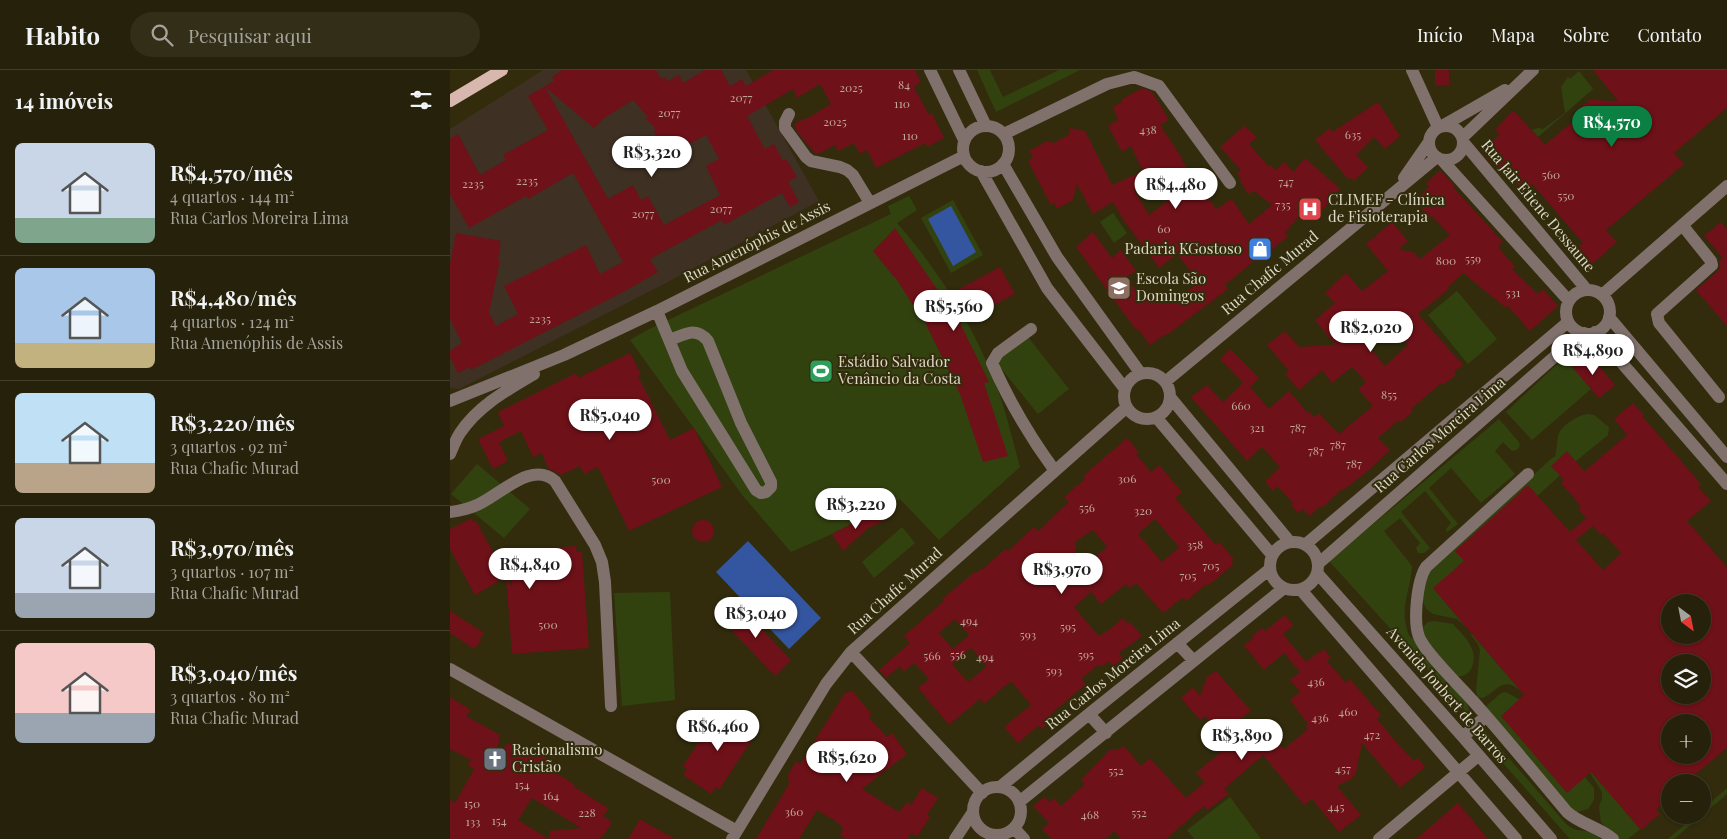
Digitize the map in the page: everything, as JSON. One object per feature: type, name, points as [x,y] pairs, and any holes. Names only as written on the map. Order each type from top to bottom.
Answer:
[{"type":"main road","points":[[450,101],[502,70]]},
{"type":"street","points":[[930,70],[964,140],[964,156],[968,163],[974,168],[989,172],[1003,164],[1007,158],[1008,142],[1004,134],[993,126],[973,130],[964,140]]},
{"type":"street","points":[[959,70],[986,126]]},
{"type":"street","points":[[1412,70],[1441,126]]},
{"type":"street","points":[[1439,159],[1447,160],[1457,157],[1464,140],[1533,70]]},
{"type":"street","points":[[1004,134],[1107,84],[1134,77],[1159,86],[1230,182]]},
{"type":"street","points":[[1522,80],[1441,126],[1430,136],[1429,148],[1569,301]]},
{"type":"street","points":[[789,114],[785,122],[785,128],[806,157],[811,161],[847,170],[853,175],[870,203]]},
{"type":"street","points":[[1441,126],[1456,128],[1464,140]]},
{"type":"street","name":"Rua Jair Etiene Dessaune","points":[[1464,140],[1587,290]]},
{"type":"street","name":"Rua Chafic Murad","points":[[1396,190],[1429,142]]},
{"type":"street","name":"Rua Amenóphis de Assis","points":[[450,401],[564,355],[657,311],[964,156]]},
{"type":"street","name":"Rua Chafic Murad","points":[[1165,382],[1396,190],[1439,159]]},
{"type":"street","points":[[1003,164],[1057,257],[1141,374]]},
{"type":"street","points":[[981,171],[1047,288],[1125,388]]},
{"type":"street","points":[[1602,295],[1727,186]]},
{"type":"street","points":[[1683,226],[1711,261],[1712,265],[1657,314],[1659,324],[1719,397]]},
{"type":"street","points":[[1587,290],[1595,291],[1602,295],[1610,308],[1606,325],[1590,333],[1577,331],[1568,322],[1566,309],[1569,301],[1579,292],[1587,290]]},
{"type":"street","points":[[657,311],[682,371],[756,490],[760,493],[766,492],[771,487],[771,482],[741,423],[708,341],[702,334],[695,332],[670,340]]},
{"type":"street","points":[[1609,317],[1727,457]]},
{"type":"street","name":"Rua Carlos Moreira Lima","points":[[1306,544],[1568,322]]},
{"type":"street","points":[[1031,329],[998,353],[992,363],[1008,397],[1043,455],[1055,471]]},
{"type":"street","points":[[1590,333],[1727,484]]},
{"type":"street","name":"Rua Carlos Moreira Lima","points":[[1318,568],[1562,350],[1590,333]]},
{"type":"street","name":"Rua Amenóphis de Assis","points":[[450,454],[459,434],[474,414],[497,397],[564,355]]},
{"type":"street","points":[[1150,373],[1158,376],[1165,382],[1170,391],[1166,409],[1156,417],[1148,419],[1139,418],[1132,414],[1124,398],[1125,388],[1134,377],[1150,373]]},
{"type":"street","points":[[1170,397],[1290,542]]},
{"type":"street","name":"Rua Chafic Murad","points":[[734,835],[826,684],[851,652],[1127,407]]},
{"type":"street","points":[[1156,417],[1272,555]]},
{"type":"street","points":[[450,512],[478,505],[516,480],[540,474],[548,475],[555,481],[595,545],[602,562],[605,582],[611,706]]},
{"type":"street","points":[[1528,474],[1426,567],[1421,575],[1418,587],[1417,629],[1424,647],[1486,716],[1567,812],[1575,819],[1613,839]]},
{"type":"street","points":[[1290,542],[1306,544],[1315,552],[1318,568],[1314,581],[1301,590],[1284,588],[1274,580],[1270,569],[1272,555],[1283,544],[1290,542]]},
{"type":"street","name":"Avenida Joubert de Barros","points":[[1318,568],[1551,839]]},
{"type":"street","name":"Rua Carlos Moreira Lima","points":[[1000,787],[1270,569]]},
{"type":"street","points":[[1019,802],[1284,588]]},
{"type":"street","points":[[1301,590],[1516,839]]},
{"type":"street","points":[[1177,643],[1194,661]]},
{"type":"street","points":[[851,652],[982,793]]},
{"type":"street","points":[[450,669],[734,835]]},
{"type":"street","points":[[1089,714],[1106,733]]},
{"type":"street","points":[[1463,736],[1486,716]]},
{"type":"street","points":[[1379,839],[1478,756]]},
{"type":"street","points":[[955,839],[973,812],[977,798],[990,788],[1000,787],[1015,795],[1021,811],[1019,820],[1014,828],[995,837],[980,828],[973,812]]},
{"type":"street","points":[[1014,828],[1024,839]]},
{"type":"shaded area","points":[[543,70],[746,70],[819,201],[664,284],[459,389],[450,388],[450,129]]},
{"type":"green space","points":[[977,70],[990,70],[1003,97],[1059,70],[1080,70],[996,112]]},
{"type":"green space","points":[[1579,71],[1593,89],[1538,137],[1532,130],[1543,129],[1565,113],[1561,87],[1568,77],[1570,79]]},
{"type":"green space","name":"Estádio Salvador Venâncio da Costa","points":[[909,196],[917,210],[897,223],[942,281],[979,345],[1001,399],[1020,467],[939,540],[900,499],[832,534],[791,552],[743,496],[630,340],[647,330],[891,214],[888,206]]},
{"type":"green space","points":[[953,200],[983,255],[951,273],[921,218]]},
{"type":"green space","points":[[1113,213],[1127,233],[1114,243],[1100,222]]},
{"type":"green space","points":[[1457,291],[1497,339],[1468,364],[1428,315]]},
{"type":"green space","points":[[1028,337],[1069,389],[1038,414],[996,362]]},
{"type":"green space","points":[[1565,357],[1591,389],[1532,440],[1506,412]]},
{"type":"green space","points":[[1587,414],[1594,415],[1609,427],[1608,435],[1576,461],[1434,589],[1466,627],[1457,619],[1433,614],[1426,609],[1422,599],[1424,575],[1555,457],[1558,436],[1562,428],[1574,419]]},
{"type":"green space","points":[[1499,419],[1520,445],[1517,450],[1512,451],[1503,442],[1495,451],[1515,474],[1481,503],[1451,468],[1429,488],[1458,524],[1447,532],[1446,529],[1451,523],[1425,491],[1401,512],[1430,548],[1424,553],[1418,553],[1416,548],[1420,543],[1400,518],[1384,531],[1412,566],[1405,608],[1406,625],[1409,635],[1467,702],[1468,714],[1329,561]]},
{"type":"green space","points":[[477,464],[530,509],[504,538],[451,494]]},
{"type":"green space","points":[[902,527],[915,543],[874,578],[862,562]]},
{"type":"green space","points":[[670,592],[675,700],[622,706],[614,593]]},
{"type":"green space","points":[[1435,621],[1453,624],[1471,646],[1474,659],[1466,675],[1456,676],[1423,640],[1422,628],[1428,622]]},
{"type":"green space","points":[[1472,634],[1521,691],[1510,684],[1505,684],[1483,698],[1478,697],[1476,691],[1480,650]]},
{"type":"green space","points":[[1506,692],[1520,700],[1594,788],[1594,800],[1588,809],[1571,812],[1485,707],[1501,693]]},
{"type":"green space","points":[[1481,726],[1566,824],[1571,828],[1591,832],[1600,839],[1570,839],[1473,729]]},
{"type":"green space","points":[[1592,772],[1640,829],[1628,839],[1615,839],[1601,822],[1599,807],[1602,792],[1590,773]]},
{"type":"green space","points":[[1727,788],[1727,794],[1711,808],[1711,802]]},
{"type":"green space","points":[[1230,797],[1261,839],[1194,839],[1187,830]]},
{"type":"green space","points":[[1686,824],[1692,824],[1674,839],[1668,839]]},
{"type":"water","points":[[951,206],[976,252],[953,266],[928,219]]},
{"type":"water","points":[[748,541],[821,618],[789,649],[716,572]]},
{"type":"building","points":[[562,70],[656,70],[661,79],[665,77],[668,81],[679,75],[683,83],[705,70],[721,70],[730,86],[742,79],[746,86],[773,70],[915,70],[921,82],[914,87],[929,115],[932,113],[944,138],[927,147],[925,143],[876,168],[867,150],[860,154],[854,143],[838,151],[835,145],[818,154],[798,133],[794,124],[831,104],[820,84],[797,98],[793,89],[747,116],[765,149],[774,144],[783,161],[786,159],[797,177],[788,182],[799,202],[790,207],[782,193],[724,225],[722,220],[650,259],[658,272],[625,291],[471,370],[470,367],[458,373],[450,357],[450,351],[462,343],[450,319],[450,264],[456,233],[501,241],[498,260],[500,260],[489,313],[496,326],[518,314],[504,286],[586,245],[600,274],[623,262],[573,173],[528,199],[526,196],[469,228],[450,194],[450,139],[458,134],[480,175],[506,160],[503,155],[548,130],[528,96],[554,81],[552,77]],"holes":[[[545,87],[594,128],[601,120],[633,100],[648,117],[645,118],[656,129],[653,131],[662,141],[660,144],[669,155],[706,135],[719,159],[706,166],[720,195],[664,225],[648,196],[641,200],[633,185],[608,199]]]},
{"type":"building","points":[[1435,70],[1449,70],[1449,85],[1435,85]]},
{"type":"building","points":[[1593,70],[1727,70],[1727,108],[1674,153],[1684,164],[1606,230],[1617,242],[1589,267],[1574,251],[1583,243],[1532,184],[1524,191],[1508,174],[1505,177],[1482,151],[1500,134],[1495,130],[1512,111],[1545,145],[1578,117],[1578,109],[1590,100],[1618,101]]},
{"type":"building","points":[[1142,88],[1152,92],[1169,120],[1160,125],[1216,209],[1232,199],[1249,224],[1272,205],[1254,191],[1248,194],[1237,173],[1241,170],[1220,147],[1244,126],[1257,137],[1249,144],[1269,167],[1271,165],[1275,170],[1285,162],[1293,172],[1305,158],[1340,189],[1312,223],[1301,214],[1285,233],[1288,236],[1261,259],[1260,256],[1225,285],[1228,289],[1167,335],[1150,345],[1138,329],[1136,330],[1076,247],[1093,232],[1112,258],[1121,250],[1136,271],[1126,277],[1142,298],[1151,292],[1158,303],[1165,298],[1170,304],[1198,283],[1194,279],[1196,278],[1177,254],[1159,268],[1123,219],[1113,202],[1093,214],[1077,184],[1073,200],[1057,209],[1054,203],[1051,205],[1028,161],[1033,158],[1029,151],[1047,141],[1054,143],[1070,134],[1070,128],[1085,131],[1112,185],[1143,171],[1131,146],[1122,152],[1108,126],[1118,120],[1113,107],[1122,102],[1121,100]],"holes":[[[1155,177],[1170,199],[1149,215],[1134,190]]]},
{"type":"building","points":[[1378,102],[1400,136],[1385,149],[1374,137],[1356,155],[1368,167],[1354,181],[1350,177],[1348,179],[1315,140],[1330,128],[1332,132]]},
{"type":"building","points":[[1441,171],[1503,242],[1498,247],[1515,267],[1512,269],[1538,294],[1543,289],[1558,306],[1530,331],[1508,306],[1506,308],[1463,273],[1447,288],[1449,289],[1418,314],[1463,365],[1454,372],[1456,375],[1443,385],[1441,383],[1411,409],[1413,411],[1401,422],[1399,420],[1378,438],[1390,450],[1370,469],[1344,490],[1342,489],[1322,508],[1320,506],[1310,516],[1303,509],[1298,513],[1291,505],[1293,503],[1277,486],[1273,491],[1265,482],[1280,467],[1262,447],[1247,461],[1191,397],[1207,385],[1223,402],[1243,383],[1220,359],[1230,349],[1259,378],[1250,387],[1269,409],[1289,391],[1308,413],[1310,412],[1314,417],[1319,413],[1339,434],[1373,406],[1358,389],[1366,382],[1352,367],[1332,383],[1322,370],[1299,390],[1285,374],[1289,371],[1267,345],[1285,331],[1299,347],[1335,345],[1315,320],[1335,303],[1325,293],[1346,273],[1362,291],[1388,271],[1366,244],[1392,222],[1408,241],[1399,249],[1415,253],[1420,259],[1450,235],[1432,216],[1430,218],[1415,201],[1429,187],[1426,183]],"holes":[[[1372,316],[1381,326],[1387,321],[1408,345],[1385,366],[1355,330]]]},
{"type":"building","points":[[1721,222],[1727,229],[1727,326],[1696,290],[1718,271],[1720,267],[1719,261],[1723,258],[1704,236]]},
{"type":"building","points":[[895,228],[939,292],[943,290],[946,296],[1000,267],[1015,294],[960,323],[989,382],[984,383],[1008,456],[983,462],[960,394],[918,308],[915,308],[895,277],[873,251]]},
{"type":"building","points":[[630,353],[641,374],[638,376],[670,440],[694,428],[722,487],[629,531],[598,467],[584,474],[580,466],[561,475],[548,468],[542,453],[533,457],[521,431],[499,442],[508,461],[493,469],[478,439],[504,426],[498,412],[576,373],[578,378]]},
{"type":"building","points":[[1588,353],[1615,385],[1599,398],[1572,367]]},
{"type":"building","points":[[1633,403],[1701,484],[1698,487],[1711,501],[1687,521],[1727,567],[1727,748],[1711,761],[1711,714],[1661,714],[1661,764],[1708,764],[1696,774],[1661,774],[1661,805],[1656,810],[1660,814],[1641,830],[1591,772],[1567,793],[1501,716],[1524,695],[1433,588],[1464,561],[1455,551],[1528,485],[1570,532],[1586,518],[1578,509],[1581,506],[1561,483],[1564,480],[1551,466],[1567,451],[1584,471],[1627,435],[1614,419]],"holes":[[[1593,526],[1601,535],[1603,533],[1621,553],[1603,570],[1576,540]]]},
{"type":"building","points":[[1127,438],[1139,452],[1136,454],[1151,472],[1159,465],[1182,492],[1175,498],[1216,545],[1219,542],[1234,559],[1231,562],[1234,564],[1208,586],[1206,584],[1188,600],[1182,598],[1163,613],[1136,583],[1130,588],[1126,584],[1101,604],[1091,592],[1074,607],[1096,633],[1100,636],[1123,618],[1128,624],[1130,622],[1142,636],[1119,653],[1123,658],[1113,667],[1109,661],[1103,666],[1098,665],[1081,679],[1086,684],[1050,715],[1053,719],[1042,729],[1039,725],[1018,743],[1004,727],[1031,705],[1011,681],[984,704],[980,699],[949,725],[918,688],[929,679],[914,663],[904,672],[900,666],[886,678],[879,670],[910,643],[904,636],[944,601],[942,599],[975,572],[982,570],[1005,549],[1008,551],[1034,527],[1038,531],[1069,502],[1064,497],[1085,479],[1083,476]],"holes":[[[1155,519],[1179,547],[1162,562],[1138,534]],[[1093,530],[1107,547],[1073,576],[1076,541]],[[955,619],[969,635],[953,649],[939,633]],[[971,648],[987,666],[968,682],[952,664]]]},
{"type":"building","points":[[876,511],[882,522],[868,528],[843,551],[832,534]]},
{"type":"building","points":[[472,518],[473,522],[476,521],[512,587],[512,551],[577,546],[576,552],[582,552],[589,648],[512,654],[506,577],[475,595],[450,549],[450,529]]},
{"type":"building","points":[[703,520],[711,523],[714,531],[711,539],[703,542],[695,539],[692,531],[695,523]]},
{"type":"building","points":[[737,603],[791,660],[775,676],[720,618]]},
{"type":"building","points":[[450,611],[484,633],[480,639],[482,640],[474,649],[450,633]]},
{"type":"building","points":[[1285,615],[1293,625],[1283,634],[1306,662],[1324,649],[1331,658],[1327,661],[1346,683],[1350,679],[1381,715],[1377,719],[1398,744],[1414,761],[1418,758],[1425,767],[1400,788],[1362,743],[1356,773],[1352,779],[1337,786],[1361,815],[1339,832],[1312,799],[1304,805],[1263,755],[1224,789],[1229,794],[1207,810],[1204,806],[1166,839],[1121,839],[1114,831],[1106,839],[1052,839],[1042,829],[1049,823],[1033,806],[1044,797],[1049,802],[1054,798],[1061,806],[1085,784],[1081,780],[1110,750],[1119,749],[1124,746],[1141,766],[1150,758],[1186,798],[1205,782],[1196,773],[1237,738],[1245,747],[1266,728],[1284,749],[1308,729],[1306,726],[1308,724],[1290,700],[1300,692],[1290,680],[1300,672],[1284,653],[1264,670],[1244,646],[1262,628],[1265,631]]},
{"type":"building","points":[[1216,671],[1251,711],[1220,734],[1205,716],[1200,720],[1181,698],[1193,687],[1200,696],[1207,677]]},
{"type":"building","points":[[853,692],[871,713],[869,718],[887,737],[892,733],[907,754],[862,789],[899,812],[907,802],[911,805],[922,788],[938,798],[927,815],[930,817],[917,837],[911,833],[908,839],[846,839],[840,835],[843,829],[837,822],[817,810],[799,839],[756,839],[789,784],[788,775],[796,761],[800,764],[845,693]]},
{"type":"building","points":[[450,697],[471,710],[466,716],[500,735],[497,751],[515,740],[520,755],[534,750],[553,762],[549,769],[609,809],[603,816],[612,822],[604,835],[599,839],[550,839],[549,831],[581,828],[532,798],[518,820],[549,839],[450,839],[450,800],[455,803],[474,769],[468,765],[471,760],[450,749]]},
{"type":"building","points":[[721,708],[757,732],[719,790],[716,787],[711,794],[683,775],[687,769],[683,766]]},
{"type":"building","points":[[1458,803],[1488,839],[1416,839]]},
{"type":"building","points":[[640,819],[650,825],[675,839],[628,839]]},
{"type":"place","name":"CLIMEF - Clínica de Fisioterapia","points":[[1310,209]]},
{"type":"place","name":"Padaria KGostoso","points":[[1260,249]]},
{"type":"place","name":"Escola São Domingos","points":[[1119,288]]},
{"type":"place","name":"Estádio Salvador Venâncio da Costa","points":[[821,371]]},
{"type":"place","name":"Racionalismo Cristão","points":[[495,759]]}]
